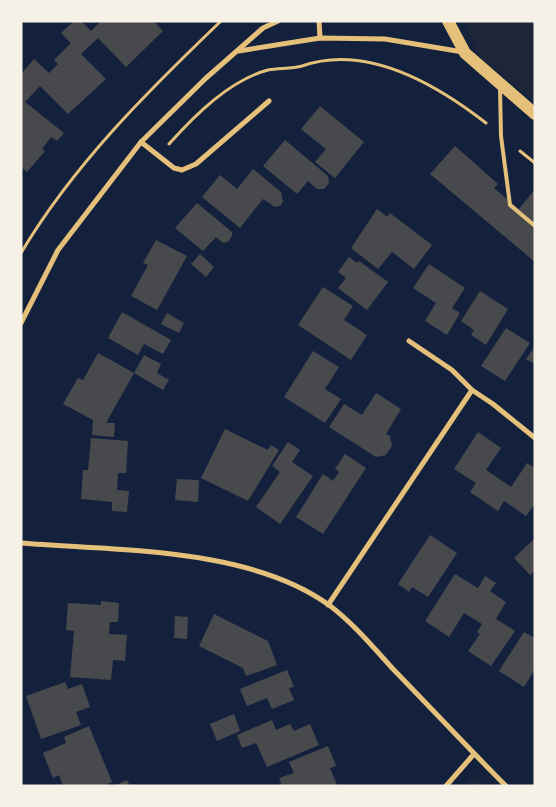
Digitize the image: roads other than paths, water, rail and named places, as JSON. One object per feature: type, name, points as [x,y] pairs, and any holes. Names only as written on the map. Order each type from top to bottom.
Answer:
[{"type":"main road","points":[[448,21],[465,52],[535,114]]},
{"type":"street","points":[[21,323],[58,250],[141,142],[189,94],[262,28],[278,21]]},
{"type":"street","points":[[320,21],[320,38]]},
{"type":"street","points":[[238,51],[320,38],[386,39],[465,52]]},
{"type":"street","points":[[141,142],[174,168],[182,170],[196,164],[269,101]]},
{"type":"street","points":[[409,341],[452,370],[472,390],[494,404],[535,438]]},
{"type":"street","points":[[328,605],[472,390]]},
{"type":"street","points":[[21,543],[195,557],[229,563],[284,580],[328,605],[362,635],[506,786]]},
{"type":"street","points":[[446,786],[474,754]]},
{"type":"lane","points":[[500,84],[502,136],[510,205],[535,226]]}]
